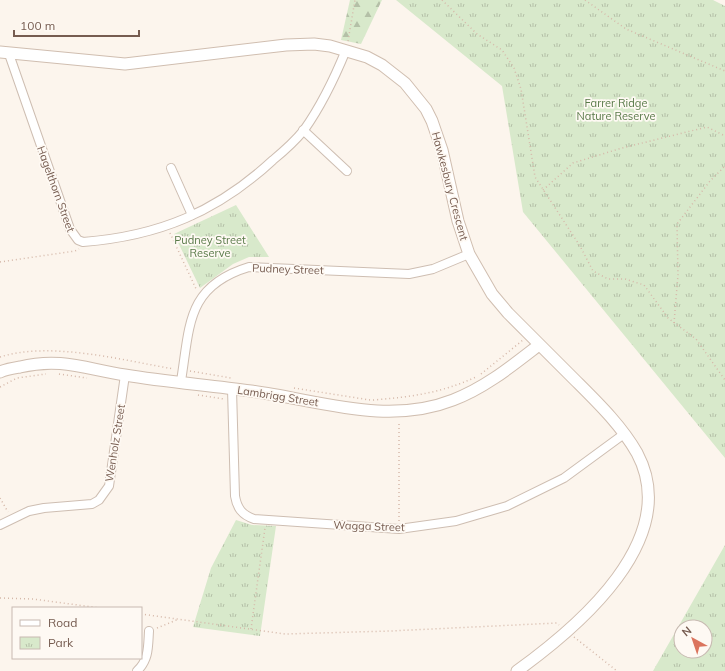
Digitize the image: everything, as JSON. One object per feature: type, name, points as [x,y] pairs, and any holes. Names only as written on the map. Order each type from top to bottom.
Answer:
[{"type":"street","name":"Hawkesbury Crescent","points":[[4,53],[125,64],[302,44],[330,46],[361,54],[382,65],[404,83],[426,109],[438,135],[458,221],[469,254],[492,294],[599,404],[624,434],[637,454],[647,485],[646,514],[635,552],[604,594],[568,632],[517,671]]},
{"type":"street","name":"Hagelthorn Street","points":[[4,53],[70,229],[78,240],[82,242],[129,237],[170,225],[236,191],[263,170],[303,130],[324,96],[346,50]]},
{"type":"street","points":[[303,130],[347,171]]},
{"type":"street","points":[[171,168],[192,215]]},
{"type":"street","name":"Pudney Street","points":[[177,381],[178,368],[195,306],[200,298],[230,273],[249,267],[409,274],[433,269],[469,254]]},
{"type":"street","name":"Lambrigg Street","points":[[0,372],[29,364],[56,362],[125,375],[250,391],[365,411],[400,412],[422,409],[453,401],[478,388],[515,364],[539,344]]},
{"type":"street","name":"Wenholz Street","points":[[0,525],[12,519],[44,508],[85,506],[99,500],[109,486],[125,375]]},
{"type":"street","name":"Wagga Street","points":[[232,389],[236,504],[240,511],[246,516],[266,520],[399,529],[456,521],[507,506],[564,478],[624,434]]},
{"type":"street","points":[[137,671],[145,662],[147,656],[149,631]]},
{"type":"path","points":[[346,50],[355,0]]},
{"type":"path","points":[[442,0],[477,34],[502,50],[514,68],[521,89],[535,177],[576,240],[593,271],[608,279],[625,279],[644,285],[674,323],[696,339],[725,380]]},
{"type":"path","points":[[585,0],[626,29],[725,70]]},
{"type":"path","points":[[543,190],[573,163],[622,148],[707,127],[725,136]]},
{"type":"path","points":[[674,323],[678,275],[677,224],[710,181],[725,166]]},
{"type":"path","points":[[176,229],[169,231],[200,298]]},
{"type":"path","points":[[0,262],[75,251],[81,247]]},
{"type":"path","points":[[289,387],[373,400],[418,396],[452,388],[479,376],[523,339],[521,336]]},
{"type":"path","points":[[0,358],[36,350],[65,352],[178,368],[235,378]]},
{"type":"path","points":[[177,381],[178,368]]},
{"type":"path","points":[[399,529],[400,412]]},
{"type":"path","points":[[0,498],[12,519]]},
{"type":"path","points":[[251,629],[266,520]]},
{"type":"path","points":[[0,598],[33,598],[93,607]]},
{"type":"path","points":[[142,614],[285,634],[390,631],[557,623],[563,628]]},
{"type":"path","points":[[149,631],[179,619]]},
{"type":"path","points":[[574,637],[617,671]]},
{"type":"green space","points":[[350,0],[382,0],[361,44],[341,40]]},
{"type":"green space","name":"Farrer Ridge Nature Reserve","points":[[396,0],[713,0],[725,6],[725,458],[523,212],[502,86]]},
{"type":"green space","name":"Pudney Street Reserve","points":[[236,205],[269,257],[249,257],[233,264],[200,288],[174,234]]},
{"type":"green space","points":[[236,520],[252,525],[276,526],[260,636],[193,627],[211,568]]},
{"type":"green space","points":[[725,545],[725,671],[653,671],[673,636],[673,659],[713,659],[713,619],[683,619]]}]
